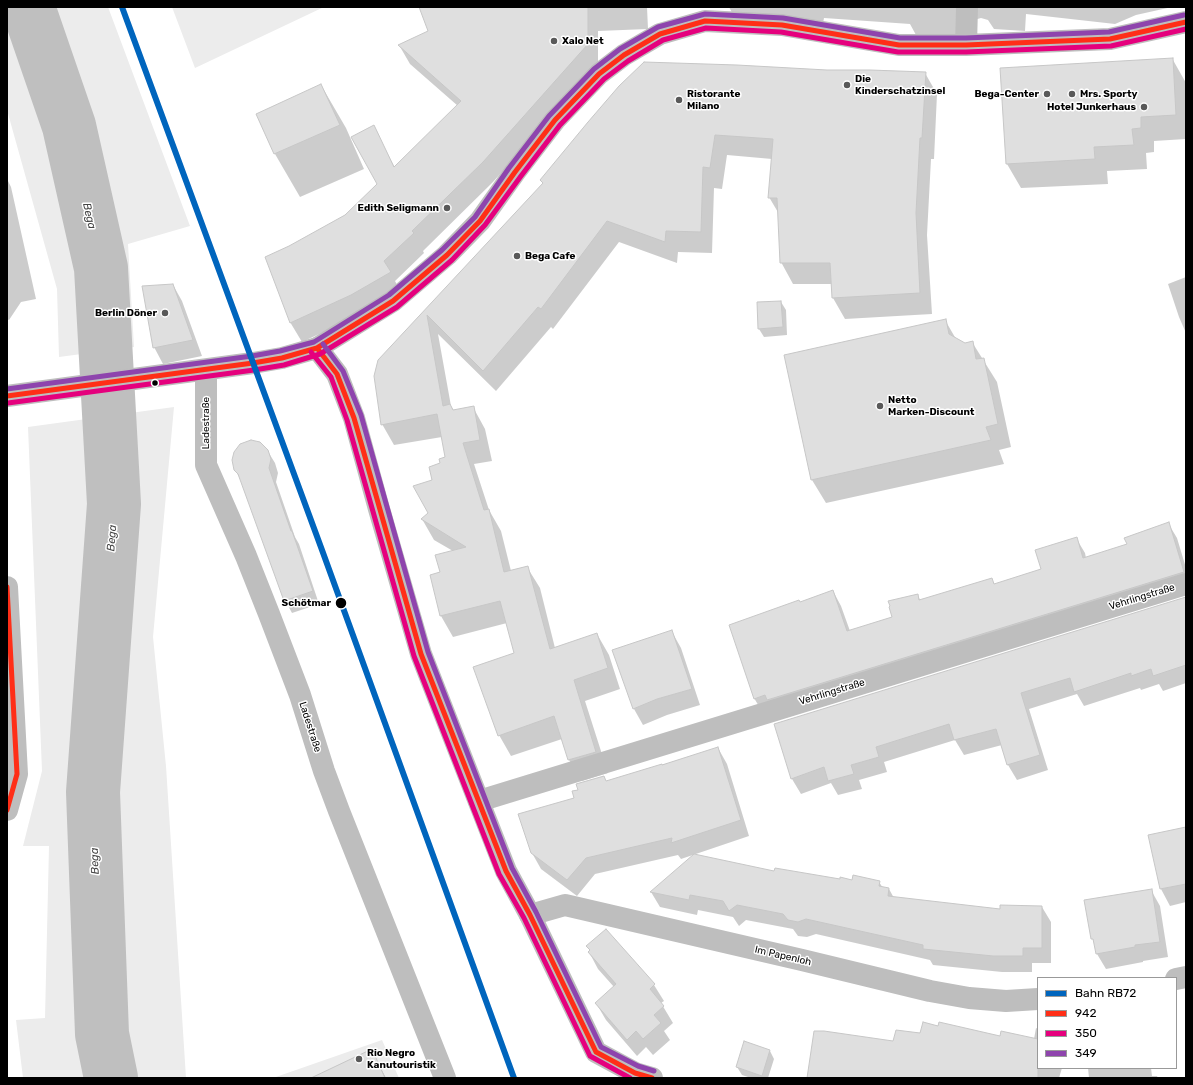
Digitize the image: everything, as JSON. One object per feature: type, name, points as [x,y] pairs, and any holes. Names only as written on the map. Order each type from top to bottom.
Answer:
[{"type":"street","points":[[966,45],[967,7]]},
{"type":"street","points":[[7,396],[206,370],[282,358],[318,348],[393,301],[447,255],[480,221],[555,120],[599,74],[624,56],[660,34],[705,14],[782,25],[899,45],[966,45],[1110,39],[1186,22]]},
{"type":"street","points":[[318,348],[337,374],[354,418],[421,654],[506,871],[530,915],[596,1052],[635,1073],[652,1078]]},
{"type":"street","name":"Ladestraße","points":[[206,370],[206,466],[252,570],[300,695],[324,771],[339,811],[445,1078]]},
{"type":"street","name":"Vehrlingstraße","points":[[478,801],[1186,584]]},
{"type":"street","points":[[7,587],[17,774],[7,810]]},
{"type":"street","name":"Im Papenloh","points":[[530,915],[565,905],[930,991],[969,998],[1006,1001],[1037,999]]},
{"type":"shaded area","points":[[7,7],[108,7],[190,226],[128,244],[134,347],[59,357],[57,289],[7,110]]},
{"type":"shaded area","points":[[172,7],[324,7],[195,68]]},
{"type":"shaded area","points":[[174,407],[153,637],[166,766],[186,1078],[23,1078],[16,1020],[45,1018],[49,846],[23,846],[42,771],[28,427]]},
{"type":"shaded area","name":"Rio Negro Kanutouristik","points":[[382,1040],[399,1078],[273,1078]]},
{"type":"building","points":[[419,7],[588,7],[588,44],[483,162],[412,231],[414,233],[384,261],[391,272],[351,295],[290,323],[265,257],[289,246],[345,215],[377,184],[351,137],[374,125],[394,167],[461,101],[398,45],[428,31]]},
{"type":"building","points":[[1173,58],[1176,115],[1141,117],[1141,128],[1132,129],[1134,145],[1094,147],[1095,159],[1006,164],[1000,68]]},
{"type":"building","points":[[644,62],[827,70],[926,72],[922,138],[920,138],[916,213],[920,293],[832,298],[830,263],[780,263],[777,198],[768,198],[773,139],[715,135],[710,168],[703,167],[701,232],[666,231],[665,242],[607,221],[541,309],[538,307],[483,371],[427,315],[443,406],[450,404],[453,410],[474,406],[480,440],[463,443],[484,510],[489,509],[504,572],[528,566],[550,649],[597,633],[608,668],[574,680],[596,752],[568,760],[554,716],[498,736],[473,667],[514,653],[500,601],[440,616],[430,575],[440,572],[435,555],[466,547],[421,519],[428,513],[413,486],[432,480],[429,467],[440,463],[439,459],[445,457],[437,414],[381,425],[374,376],[378,360],[543,183],[540,180],[588,122],[619,86]]},
{"type":"building","points":[[321,84],[340,125],[274,154],[256,114]]},
{"type":"building","name":"Berlin Döner","points":[[173,284],[193,340],[153,348],[142,286]]},
{"type":"building","points":[[781,301],[783,327],[758,329],[757,302]]},
{"type":"building","name":"Netto Marken-Discount","points":[[946,319],[949,334],[965,343],[973,341],[976,359],[984,358],[998,424],[986,427],[991,440],[811,480],[784,355]]},
{"type":"building","points":[[251,440],[260,442],[268,450],[271,459],[269,468],[313,591],[284,601],[238,474],[234,470],[232,460],[234,452],[240,444]]},
{"type":"building","points":[[1169,522],[1184,572],[767,700],[765,695],[754,699],[729,625],[799,600],[800,602],[833,590],[847,631],[892,617],[888,601],[918,594],[919,600],[992,578],[994,584],[1041,569],[1035,550],[1077,537],[1083,558],[1127,544],[1124,538]]},
{"type":"building","points":[[1186,597],[1186,665],[1153,676],[1151,669],[1131,676],[1131,673],[1074,692],[1070,678],[1021,693],[1040,755],[1007,765],[996,729],[954,740],[949,724],[876,747],[879,757],[851,765],[854,774],[828,781],[824,767],[791,779],[774,724]]},
{"type":"building","points":[[672,630],[692,689],[657,699],[633,709],[612,650]]},
{"type":"building","points":[[718,747],[741,820],[671,843],[672,838],[586,858],[567,880],[531,853],[518,814],[574,798],[572,791],[578,790],[576,784],[604,776],[606,781]]},
{"type":"building","points":[[1186,827],[1186,884],[1160,889],[1148,835]]},
{"type":"building","points":[[694,854],[774,871],[775,868],[852,880],[853,875],[880,881],[879,886],[889,888],[888,896],[1000,909],[1000,905],[1042,906],[1042,948],[1023,948],[1023,956],[993,956],[923,949],[923,945],[806,919],[798,922],[788,920],[783,914],[737,905],[729,911],[723,901],[690,895],[689,900],[650,892]]},
{"type":"building","points":[[1152,889],[1160,942],[1135,945],[1135,947],[1096,954],[1093,939],[1091,939],[1084,900]]},
{"type":"building","points":[[606,929],[655,984],[650,989],[664,1006],[654,1015],[661,1023],[643,1039],[636,1031],[627,1040],[595,1003],[616,984],[588,952],[590,950],[586,946]]},
{"type":"building","points":[[923,1022],[938,1026],[939,1022],[1000,1036],[1001,1031],[1037,1039],[1038,1078],[807,1078],[814,1031],[824,1031],[893,1041],[896,1030],[920,1033]]},
{"type":"building","points":[[744,1041],[770,1050],[762,1076],[736,1067]]},
{"type":"building","points":[[372,1049],[385,1078],[311,1078]]},
{"type":"waterway","name":"Bega","points":[[28,7],[69,126],[101,268],[114,504],[93,792],[102,1034],[111,1078]]},
{"type":"rail line","name":"RB72","points":[[122,7],[514,1078]]},
{"type":"transit line","name":"349","points":[[7,389],[252,356],[280,351],[314,342],[389,295],[442,250],[475,217],[509,168],[549,116],[594,69],[620,49],[658,27],[705,14],[783,18],[900,38],[966,38],[1109,32],[1184,15]]},
{"type":"transit line","name":"942","points":[[7,396],[253,363],[282,358],[317,348],[393,301],[447,255],[480,221],[555,120],[599,74],[624,55],[660,34],[705,21],[782,25],[899,45],[966,45],[1110,39],[1186,22]]},
{"type":"transit line","name":"350","points":[[8,403],[254,370],[284,365],[320,354],[397,307],[452,260],[485,225],[560,125],[604,79],[628,61],[663,40],[706,28],[781,32],[898,52],[966,52],[1111,46],[1186,29]]},
{"type":"transit line","name":"349","points":[[323,344],[343,371],[361,415],[428,652],[512,868],[536,912],[601,1047],[638,1066],[654,1071]]},
{"type":"transit line","name":"942","points":[[317,348],[337,374],[354,418],[421,654],[506,871],[530,915],[596,1052],[635,1073],[652,1078]]},
{"type":"transit line","name":"350","points":[[311,352],[331,377],[347,420],[414,656],[499,874],[524,918],[590,1056],[630,1078]]},
{"type":"transit line","name":"942","points":[[7,587],[17,774],[7,810]]},
{"type":"place","name":"Xalo Net","points":[[554,41]]},
{"type":"place","name":"Die Kinderschatzinsel","points":[[847,85]]},
{"type":"place","name":"Bega-Center","points":[[1047,94]]},
{"type":"place","name":"Mrs. Sporty","points":[[1072,94]]},
{"type":"place","name":"Ristorante Milano","points":[[679,100]]},
{"type":"place","name":"Hotel Junkerhaus","points":[[1144,107]]},
{"type":"place","name":"Edith Seligmann","points":[[447,208]]},
{"type":"place","name":"Bega Cafe","points":[[517,256]]},
{"type":"place","name":"Berlin Döner","points":[[165,313]]},
{"type":"place","name":"Netto Marken-Discount","points":[[880,406]]},
{"type":"place","name":"Schötmar","points":[[341,603]]},
{"type":"place","name":"Rio Negro Kanutouristik","points":[[359,1059]]}]
